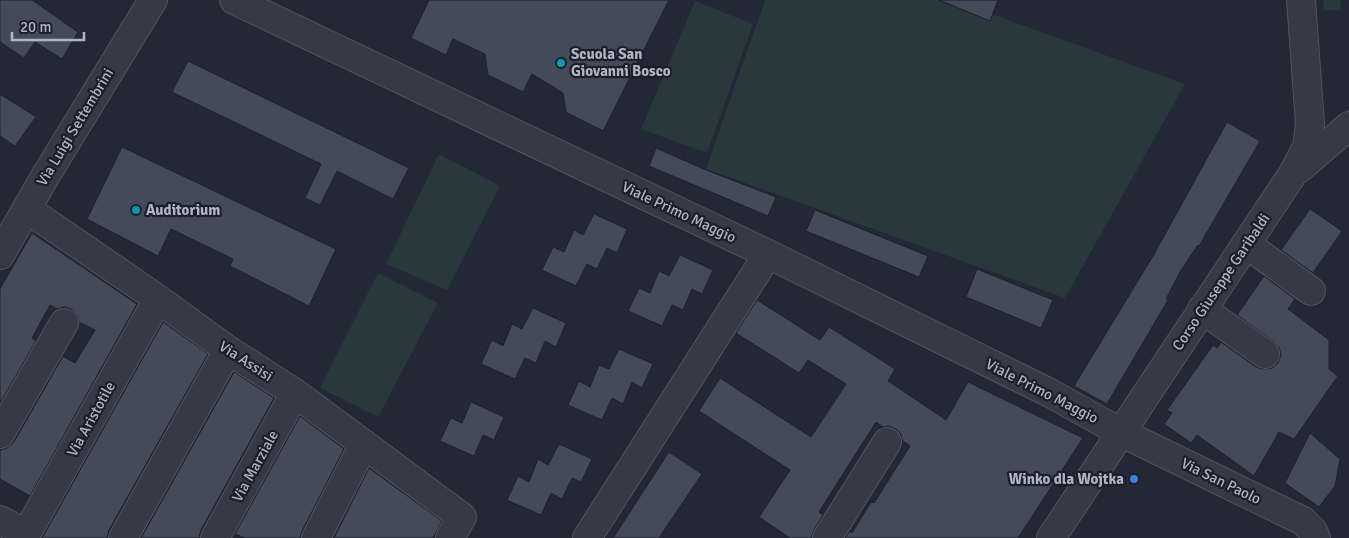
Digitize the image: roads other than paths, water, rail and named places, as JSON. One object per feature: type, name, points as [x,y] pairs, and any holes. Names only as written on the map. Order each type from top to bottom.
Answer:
[{"type":"street","name":"Via Luigi Settembrini","points":[[0,255],[152,0]]},
{"type":"street","name":"Viale Primo Maggio","points":[[234,0],[768,254],[1050,393],[1120,432]]},
{"type":"street","name":"Corso Giuseppe Garibaldi","points":[[1051,538],[1292,175],[1307,147],[1310,124],[1301,0]]},
{"type":"street","points":[[1292,175],[1349,126]]},
{"type":"street","name":"Via Assisi","points":[[27,209],[158,299],[228,350],[295,393],[364,444],[456,528]]},
{"type":"street","points":[[1246,244],[1311,291]]},
{"type":"street","points":[[588,538],[768,254]]},
{"type":"street","name":"Via Aristotile","points":[[25,536],[158,299]]},
{"type":"street","points":[[1202,309],[1265,354]]},
{"type":"street","points":[[0,434],[64,323]]},
{"type":"street","points":[[123,538],[228,350]]},
{"type":"street","name":"Via Marziale","points":[[215,538],[295,393]]},
{"type":"street","name":"Via San Paolo","points":[[1120,432],[1303,521],[1313,531],[1316,538]]},
{"type":"street","points":[[827,538],[887,442]]},
{"type":"street","points":[[316,538],[364,444]]},
{"type":"street","points":[[0,520],[25,536]]},
{"type":"place","name":"Scuola San Giovanni Bosco","points":[[561,63]]},
{"type":"place","name":"Auditorium","points":[[136,210]]},
{"type":"place","name":"Winko dla Wojtka","points":[[1134,479]]}]
